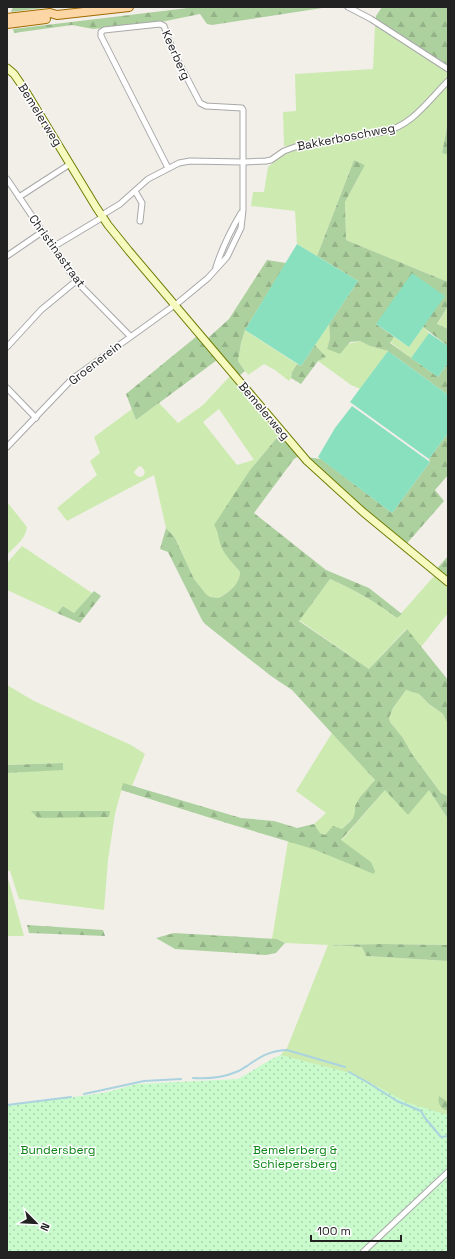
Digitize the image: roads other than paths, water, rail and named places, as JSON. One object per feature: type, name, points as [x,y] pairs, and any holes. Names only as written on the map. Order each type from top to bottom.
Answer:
[{"type":"main road","points":[[7,18],[50,14],[58,15],[129,7]]},
{"type":"main road","points":[[7,24],[51,19],[58,15]]},
{"type":"street","points":[[348,7],[371,19],[448,69]]},
{"type":"street","name":"Keerberg","points":[[168,168],[101,36],[101,32],[104,30],[160,24],[164,26],[174,54],[200,103],[206,106],[242,108],[243,162]]},
{"type":"street","name":"Bemelerweg","points":[[7,68],[17,78],[25,90],[102,216],[125,247],[307,461],[363,512],[448,582]]},
{"type":"street","name":"Bakkerboschweg","points":[[102,216],[120,204],[148,179],[184,161],[243,162],[272,160],[284,151],[295,147],[383,132],[397,128],[415,116],[448,81]]},
{"type":"street","name":"Groenerein","points":[[7,447],[72,379],[174,305],[208,278],[216,268],[220,254],[234,224],[243,210],[243,162]]},
{"type":"street","points":[[19,196],[70,164]]},
{"type":"street","name":"Christinastraat","points":[[7,179],[76,281],[130,336]]},
{"type":"street","points":[[135,191],[142,203],[140,221]]},
{"type":"street","points":[[53,247],[102,216]]},
{"type":"street","points":[[7,256],[42,232]]},
{"type":"street","points":[[7,347],[41,310],[76,281]]},
{"type":"street","points":[[7,388],[36,418]]},
{"type":"street","points":[[363,1252],[448,1172]]},
{"type":"waterway","points":[[193,1078],[225,1076],[239,1071],[266,1055],[287,1050],[345,1067]]},
{"type":"waterway","points":[[349,1072],[397,1101],[421,1111],[441,1137],[448,1136]]},
{"type":"waterway","points":[[84,1094],[144,1081],[181,1079]]},
{"type":"waterway","points":[[7,1105],[71,1097]]},
{"type":"park label","name":"Bundersberg","points":[[58,1150]]},
{"type":"park label","name":"Bemelerberg & Schiepersberg","points":[[295,1157]]}]
